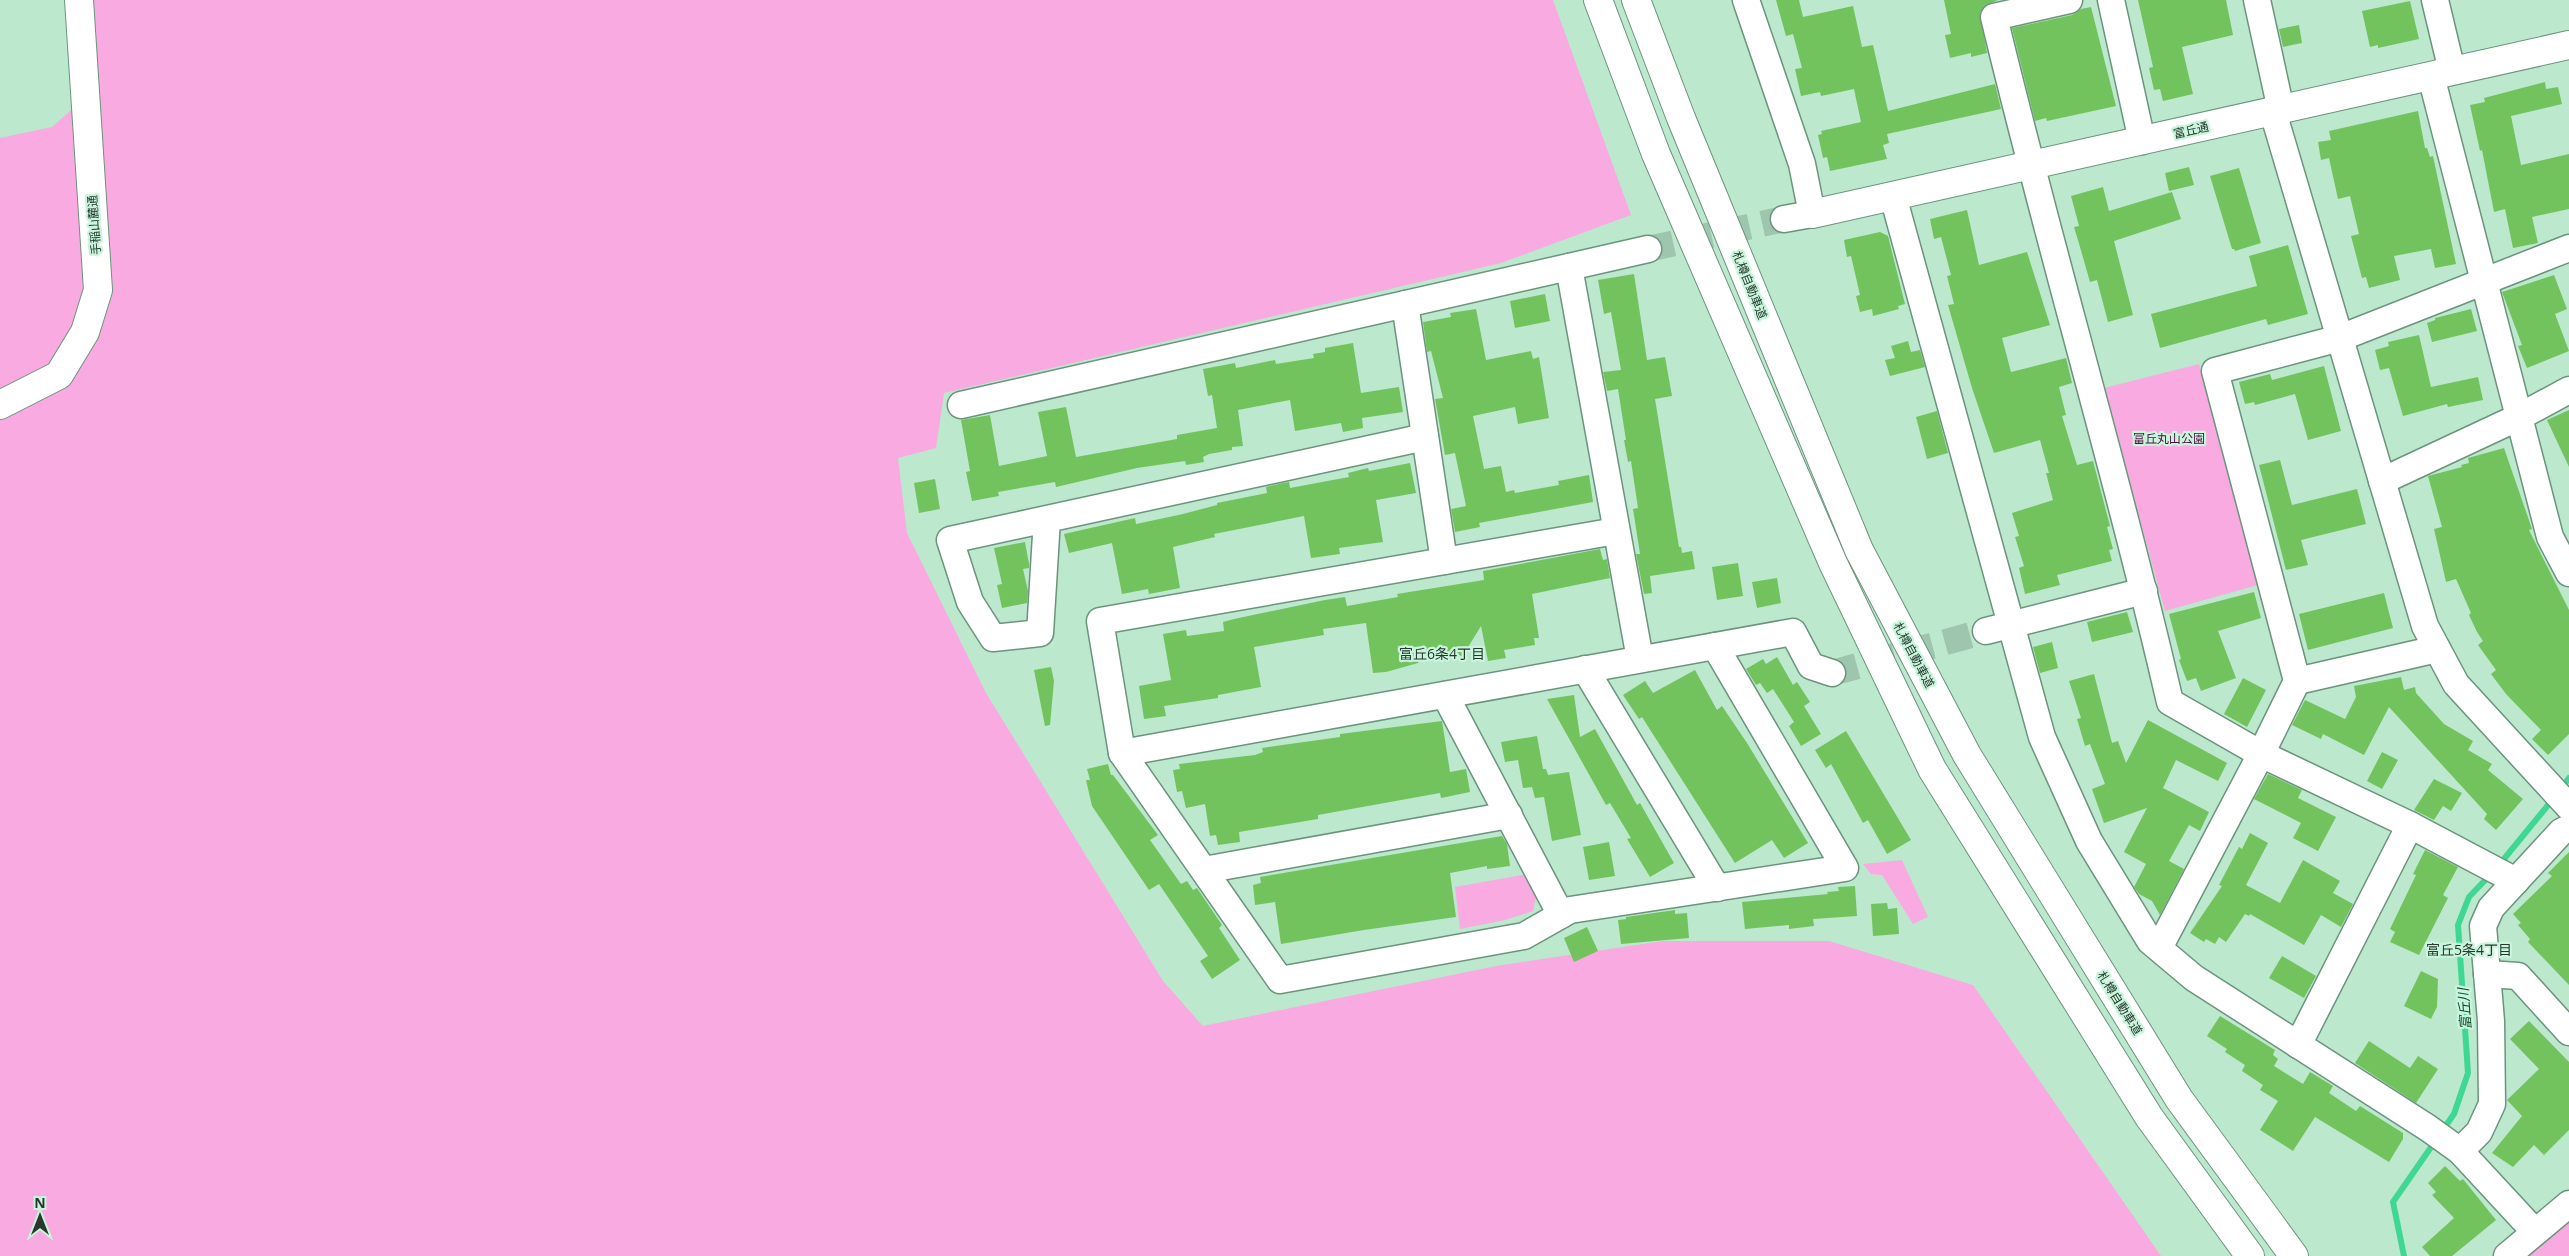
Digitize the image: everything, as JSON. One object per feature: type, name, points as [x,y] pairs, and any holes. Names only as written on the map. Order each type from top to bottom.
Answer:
[{"type":"main road","name":"手稲山麓通","points":[[0,405],[59,375],[84,332],[98,290],[79,0]]},
{"type":"main road","points":[[1598,0],[1656,154],[1833,563],[1932,769],[2149,1117],[2250,1256]]},
{"type":"main road","name":"札樽自動車道","points":[[1636,0],[1681,118],[1863,558],[1967,755],[2168,1082],[2294,1256]]},
{"type":"main road","name":"富丘通","points":[[1812,214],[2569,45]]},
{"type":"street","points":[[1746,0],[1802,164],[1812,214],[1784,218]]},
{"type":"street","points":[[2069,0],[1994,17],[2030,166],[2144,591],[2170,702],[2262,754],[2410,825],[2499,872]]},
{"type":"street","points":[[2111,0],[2142,141]]},
{"type":"street","points":[[2257,0],[2277,111],[2340,338],[2425,626],[2456,684],[2569,807]]},
{"type":"street","points":[[2435,0],[2441,74],[2484,283],[2550,537],[2569,573]]},
{"type":"street","points":[[1893,196],[2042,737],[2089,842],[2150,940],[2159,948],[2194,978],[2428,1128],[2456,1149],[2535,1232]]},
{"type":"street","points":[[2159,948],[2262,754],[2297,681],[2215,371],[2340,338],[2569,248]]},
{"type":"street","points":[[961,405],[1648,249]]},
{"type":"street","points":[[1568,267],[1640,659]]},
{"type":"street","points":[[1405,304],[1444,561]]},
{"type":"street","points":[[2382,481],[2519,417],[2569,390]]},
{"type":"street","points":[[1047,519],[1040,633],[994,638],[970,602],[950,540],[1425,437]]},
{"type":"street","points":[[1616,531],[1100,621],[1122,753],[1280,980],[1524,936],[1570,910],[1844,868],[1715,646]]},
{"type":"street","points":[[1986,631],[2144,591]]},
{"type":"street","points":[[1122,753],[1793,632],[1811,666],[1832,673]]},
{"type":"street","points":[[2297,681],[2438,649]]},
{"type":"street","points":[[1585,670],[1717,888]]},
{"type":"street","points":[[1445,695],[1561,915]]},
{"type":"street","points":[[1204,870],[1508,815]]},
{"type":"street","points":[[2298,1045],[2410,825]]},
{"type":"street","points":[[2456,1149],[2479,1132],[2492,1104],[2491,1021],[2483,926],[2491,908],[2499,872],[2569,828]]},
{"type":"street","points":[[2487,974],[2518,976],[2569,1032]]},
{"type":"street","points":[[2507,1256],[2569,1204]]},
{"type":"green space","points":[[85,0],[1553,0],[1631,215],[1501,263],[944,393],[936,448],[898,458],[907,533],[986,693],[1163,981],[1203,1026],[1496,966],[1663,941],[1829,941],[1973,985],[2161,1256],[0,1256],[0,138],[52,127],[87,96]]},
{"type":"green space","name":"富丘丸山公園","points":[[2199,364],[2258,585],[2165,611],[2104,388]]},
{"type":"green space","points":[[1902,860],[1928,917],[1913,924],[1882,875],[1871,874],[1863,864]]},
{"type":"green space","points":[[1527,874],[1537,892],[1533,911],[1505,920],[1460,929],[1455,887]]},
{"type":"green space","points":[[2569,1220],[2569,1256],[2526,1256]]},
{"type":"building","points":[[1776,0],[1799,0],[1803,17],[1853,6],[1862,47],[1873,45],[1888,111],[1995,84],[2001,109],[1887,134],[1889,143],[1883,145],[1887,159],[1830,171],[1827,157],[1823,158],[1818,135],[1822,134],[1821,131],[1861,122],[1854,89],[1821,96],[1820,92],[1801,96],[1795,69],[1802,68],[1793,34],[1786,36]]},
{"type":"building","points":[[1944,0],[1998,0],[1984,6],[1980,13],[1987,53],[1971,57],[1971,53],[1950,58],[1945,35],[1951,34]]},
{"type":"building","points":[[2138,0],[2226,0],[2233,35],[2182,47],[2193,94],[2163,101],[2160,89],[2154,90],[2149,68],[2153,67]]},
{"type":"building","points":[[2410,1],[2419,39],[2378,48],[2378,45],[2370,47],[2362,11]]},
{"type":"building","points":[[2091,7],[2116,106],[2047,121],[2046,118],[2035,121],[2012,28],[2072,15],[2081,9]]},
{"type":"building","points":[[2299,25],[2302,43],[2283,47],[2279,29]]},
{"type":"building","points":[[2545,82],[2546,89],[2558,87],[2562,104],[2511,116],[2521,165],[2569,154],[2569,209],[2532,217],[2538,243],[2513,248],[2505,209],[2494,212],[2482,150],[2480,151],[2470,105],[2485,102],[2484,98]]},
{"type":"building","points":[[2418,111],[2425,148],[2427,148],[2430,157],[2433,156],[2456,264],[2435,268],[2431,249],[2394,256],[2400,280],[2369,288],[2366,277],[2362,278],[2351,236],[2359,234],[2350,196],[2338,199],[2329,158],[2321,160],[2318,142],[2331,140],[2329,131]]},
{"type":"building","points":[[2189,167],[2194,185],[2169,191],[2165,173]]},
{"type":"building","points":[[2239,168],[2261,243],[2235,251],[2232,249],[2210,176]]},
{"type":"building","points":[[2103,187],[2109,211],[2172,192],[2181,219],[2114,241],[2133,315],[2108,322],[2097,280],[2090,282],[2074,227],[2079,226],[2071,196]]},
{"type":"building","points":[[1967,210],[1979,265],[2027,252],[2050,325],[2002,338],[2011,372],[2066,358],[2072,383],[2059,387],[2066,415],[2062,416],[2077,465],[2093,461],[2110,526],[2107,527],[2113,549],[2109,550],[2112,561],[2057,575],[2060,585],[2025,594],[2019,568],[2024,566],[2015,537],[2019,536],[2012,513],[2053,500],[2046,473],[2049,473],[2040,440],[1994,453],[1972,388],[1948,305],[1954,304],[1947,276],[1951,275],[1941,237],[1934,239],[1930,219]]},
{"type":"building","points":[[1880,232],[1888,236],[1905,304],[1898,306],[1899,309],[1873,316],[1872,309],[1860,312],[1856,296],[1860,295],[1851,256],[1847,257],[1844,240]]},
{"type":"building","points":[[2288,245],[2308,314],[2268,325],[2266,319],[2160,348],[2151,314],[2257,286],[2249,256]]},
{"type":"building","points":[[1634,274],[1647,360],[1665,357],[1672,396],[1655,399],[1679,547],[1681,547],[1682,553],[1692,551],[1695,569],[1650,576],[1652,593],[1644,594],[1636,554],[1640,554],[1633,509],[1638,508],[1631,461],[1628,462],[1624,440],[1626,440],[1618,389],[1607,391],[1603,372],[1621,370],[1611,312],[1604,314],[1598,280]]},
{"type":"building","points":[[2554,275],[2567,309],[2555,314],[2569,351],[2527,368],[2518,346],[2522,345],[2502,292]]},
{"type":"building","points":[[1545,294],[1550,321],[1515,328],[1510,301]]},
{"type":"building","points":[[1476,309],[1486,360],[1531,351],[1533,359],[1539,357],[1549,418],[1518,424],[1515,407],[1473,416],[1484,469],[1501,466],[1506,492],[1514,490],[1515,493],[1559,485],[1558,481],[1589,475],[1593,502],[1479,523],[1480,527],[1455,532],[1451,509],[1466,506],[1455,453],[1445,455],[1435,399],[1443,398],[1431,351],[1427,352],[1423,322],[1451,317],[1450,313]]},
{"type":"building","points":[[2471,309],[2477,331],[2432,342],[2427,323],[2435,320],[2435,318]]},
{"type":"building","points":[[2419,335],[2431,387],[2478,377],[2483,400],[2448,407],[2447,404],[2403,416],[2389,368],[2380,370],[2375,350],[2389,346],[2388,342]]},
{"type":"building","points":[[1908,341],[1911,352],[1920,350],[1925,367],[1890,376],[1885,360],[1895,358],[1891,346]]},
{"type":"building","points":[[1353,343],[1361,393],[1399,387],[1403,412],[1362,418],[1363,428],[1343,432],[1341,423],[1295,431],[1290,400],[1238,410],[1243,446],[1232,447],[1232,450],[1209,454],[1203,457],[1204,462],[1186,465],[1185,461],[1137,468],[1056,487],[1055,482],[998,492],[999,496],[972,501],[966,472],[970,471],[961,420],[990,415],[999,466],[1047,456],[1038,412],[1066,407],[1076,457],[1177,439],[1177,435],[1217,428],[1212,395],[1208,396],[1203,369],[1235,363],[1236,368],[1275,360],[1276,364],[1314,358],[1313,354],[1325,352],[1325,348]]},
{"type":"building","points":[[2324,366],[2341,431],[2308,440],[2295,394],[2255,405],[2254,402],[2245,404],[2239,382],[2270,374],[2272,380]]},
{"type":"building","points":[[2569,410],[2569,467],[2547,420]]},
{"type":"building","points":[[1937,411],[1948,453],[1927,459],[1916,417]]},
{"type":"building","points":[[2504,448],[2532,529],[2529,530],[2569,610],[2569,734],[2548,755],[2532,739],[2541,730],[2506,694],[2491,674],[2496,670],[2478,645],[2483,641],[2469,615],[2471,613],[2456,579],[2446,582],[2434,529],[2442,527],[2428,476],[2462,467],[2461,465],[2469,463],[2468,458]]},
{"type":"building","points":[[2280,460],[2292,505],[2357,489],[2366,524],[2301,540],[2308,565],[2286,570],[2259,465]]},
{"type":"building","points":[[1410,463],[1416,493],[1376,500],[1383,542],[1339,548],[1340,554],[1311,558],[1304,516],[1214,534],[1215,537],[1173,547],[1180,588],[1149,594],[1148,589],[1122,594],[1112,543],[1069,553],[1064,534],[1135,518],[1136,524],[1183,514],[1217,505],[1217,503],[1267,493],[1266,487],[1283,483],[1289,482],[1290,488],[1349,477],[1348,473],[1368,468],[1369,471]]},
{"type":"building","points":[[935,479],[940,509],[919,513],[914,483]]},
{"type":"building","points":[[1025,542],[1029,564],[1029,568],[1023,569],[1028,591],[1027,603],[1002,608],[997,585],[1002,584],[994,548]]},
{"type":"building","points":[[1600,549],[1603,560],[1607,559],[1610,578],[1532,594],[1539,638],[1534,638],[1535,645],[1504,650],[1506,658],[1488,661],[1481,626],[1462,657],[1455,651],[1441,654],[1436,661],[1425,653],[1418,663],[1386,672],[1373,673],[1366,623],[1323,629],[1324,635],[1254,647],[1261,687],[1218,695],[1218,698],[1164,706],[1166,716],[1144,719],[1139,686],[1171,680],[1163,634],[1186,630],[1187,636],[1224,631],[1223,622],[1234,619],[1345,597],[1347,606],[1398,597],[1397,594],[1484,580],[1483,571]]},
{"type":"building","points":[[1738,563],[1743,596],[1717,600],[1712,567]]},
{"type":"building","points":[[1777,578],[1781,603],[1757,608],[1752,582]]},
{"type":"building","points":[[2254,592],[2261,618],[2218,631],[2236,678],[2201,691],[2196,678],[2187,681],[2179,660],[2181,659],[2169,614]]},
{"type":"building","points":[[2384,593],[2393,628],[2308,650],[2299,614]]},
{"type":"building","points":[[2127,612],[2133,632],[2092,642],[2087,622]]},
{"type":"building","points":[[2052,642],[2058,668],[2040,673],[2033,647]]},
{"type":"building","points":[[1777,657],[1793,685],[1797,682],[1810,702],[1804,706],[1821,734],[1801,746],[1789,726],[1794,722],[1773,689],[1767,693],[1760,683],[1756,685],[1746,669],[1763,659],[1766,664]]},
{"type":"building","points":[[1051,667],[1054,681],[1050,725],[1045,726],[1034,670]]},
{"type":"building","points":[[1695,670],[1717,710],[1722,706],[1747,743],[1808,843],[1784,858],[1772,840],[1735,863],[1642,717],[1639,719],[1623,695],[1645,681],[1653,693]]},
{"type":"building","points":[[2094,674],[2112,743],[2118,741],[2126,763],[2148,720],[2227,763],[2218,781],[2176,760],[2163,788],[2209,812],[2200,831],[2189,825],[2169,861],[2184,869],[2160,915],[2152,901],[2139,894],[2134,887],[2146,864],[2124,852],[2147,808],[2104,823],[2092,789],[2105,784],[2090,744],[2085,746],[2077,719],[2081,718],[2069,681]]},
{"type":"building","points":[[2401,677],[2404,690],[2415,687],[2416,693],[2444,724],[2473,741],[2468,750],[2492,764],[2488,770],[2523,799],[2496,830],[2484,819],[2487,814],[2389,707],[2364,755],[2323,734],[2321,739],[2292,725],[2305,700],[2345,719],[2356,697],[2354,686]]},
{"type":"building","points":[[2243,678],[2266,690],[2247,727],[2224,714]]},
{"type":"building","points":[[1574,695],[1580,737],[1595,729],[1637,805],[1640,803],[1674,863],[1650,877],[1627,839],[1631,838],[1610,803],[1606,805],[1547,699]]},
{"type":"building","points":[[1442,721],[1450,772],[1466,769],[1470,792],[1441,798],[1440,793],[1318,815],[1318,819],[1239,832],[1240,842],[1218,845],[1216,835],[1210,836],[1205,804],[1186,808],[1182,791],[1177,792],[1173,770],[1180,769],[1179,764],[1255,755],[1263,752],[1262,748],[1340,737],[1340,734]]},
{"type":"building","points":[[1846,731],[1911,840],[1887,854],[1868,820],[1863,823],[1831,764],[1826,768],[1815,750]]},
{"type":"building","points":[[1537,736],[1543,769],[1546,769],[1548,775],[1569,772],[1581,835],[1552,841],[1544,797],[1535,798],[1532,787],[1523,788],[1518,760],[1505,762],[1501,742]]},
{"type":"building","points":[[2382,752],[2398,760],[2382,789],[2367,781]]},
{"type":"building","points":[[1108,764],[1111,775],[1113,775],[1158,835],[1150,840],[1181,884],[1187,881],[1193,890],[1197,888],[1222,925],[1219,928],[1240,960],[1212,979],[1200,961],[1208,956],[1159,884],[1149,890],[1092,806],[1086,780],[1090,780],[1087,769]]},
{"type":"building","points":[[2268,774],[2302,790],[2298,798],[2336,817],[2318,851],[2293,838],[2301,823],[2254,799]]},
{"type":"building","points":[[2434,779],[2462,793],[2451,811],[2443,806],[2434,820],[2414,810]]},
{"type":"building","points":[[2250,833],[2268,843],[2246,885],[2280,903],[2303,860],[2340,881],[2333,893],[2353,904],[2341,927],[2321,915],[2304,945],[2250,914],[2249,916],[2245,914],[2226,942],[2219,937],[2215,944],[2206,939],[2204,942],[2190,933],[2222,886],[2219,885],[2239,847],[2242,849]]},
{"type":"building","points":[[1502,836],[1507,844],[1510,866],[1487,869],[1487,866],[1450,873],[1456,917],[1281,944],[1275,902],[1255,905],[1253,885],[1261,883],[1260,877]]},
{"type":"building","points":[[1609,842],[1615,876],[1589,880],[1583,847]]},
{"type":"building","points":[[2425,850],[2458,867],[2443,895],[2448,898],[2419,955],[2390,942],[2395,932],[2390,929],[2416,875],[2413,874]]},
{"type":"building","points":[[2569,852],[2569,985],[2528,942],[2530,939],[2518,925],[2521,923],[2513,914],[2552,876],[2548,873]]},
{"type":"building","points":[[1855,886],[1857,916],[1813,919],[1814,926],[1789,929],[1789,925],[1745,929],[1742,902],[1828,894],[1827,892],[1839,891],[1838,887]]},
{"type":"building","points":[[1887,903],[1888,909],[1897,908],[1899,934],[1873,936],[1871,904]]},
{"type":"building","points":[[1675,910],[1675,914],[1687,913],[1689,938],[1621,944],[1618,920],[1626,919],[1626,917]]},
{"type":"building","points":[[1587,927],[1598,951],[1574,962],[1564,938]]},
{"type":"building","points":[[2282,956],[2316,976],[2304,998],[2269,978]]},
{"type":"building","points":[[2421,971],[2438,979],[2437,1007],[2431,1019],[2404,1006]]},
{"type":"building","points":[[2220,1016],[2275,1050],[2273,1055],[2278,1059],[2274,1066],[2303,1084],[2310,1072],[2333,1086],[2329,1093],[2356,1111],[2360,1106],[2403,1133],[2403,1139],[2389,1162],[2315,1117],[2293,1151],[2260,1130],[2278,1101],[2260,1090],[2263,1085],[2242,1071],[2245,1065],[2225,1052],[2227,1049],[2207,1036]]},
{"type":"building","points":[[2529,1021],[2569,1062],[2569,1130],[2544,1155],[2534,1145],[2513,1167],[2492,1153],[2522,1116],[2507,1100],[2539,1069],[2510,1039]]},
{"type":"building","points":[[2369,1041],[2410,1068],[2418,1056],[2438,1069],[2416,1103],[2355,1063]]},
{"type":"building","points":[[2445,1166],[2460,1181],[2463,1179],[2496,1220],[2452,1256],[2430,1256],[2422,1247],[2454,1218],[2432,1195],[2436,1192],[2428,1183]]},
{"type":"waterway","name":"富丘川","points":[[2561,789],[2569,778]]},
{"type":"waterway","name":"富丘川","points":[[2499,865],[2553,799]]},
{"type":"waterway","name":"富丘川","points":[[2442,1131],[2454,1114],[2468,1073],[2458,925],[2469,897],[2491,874]]},
{"type":"waterway","name":"富丘川","points":[[2404,1256],[2393,1202],[2436,1140]]},
{"type":"tunnel","points":[[1648,249],[1784,219]]},
{"type":"tunnel","points":[[1832,673],[1986,631]]},
{"type":"district","name":"富丘6条4丁目","points":[[1442,653]]},
{"type":"district","name":"富丘5条4丁目","points":[[2469,949]]}]
